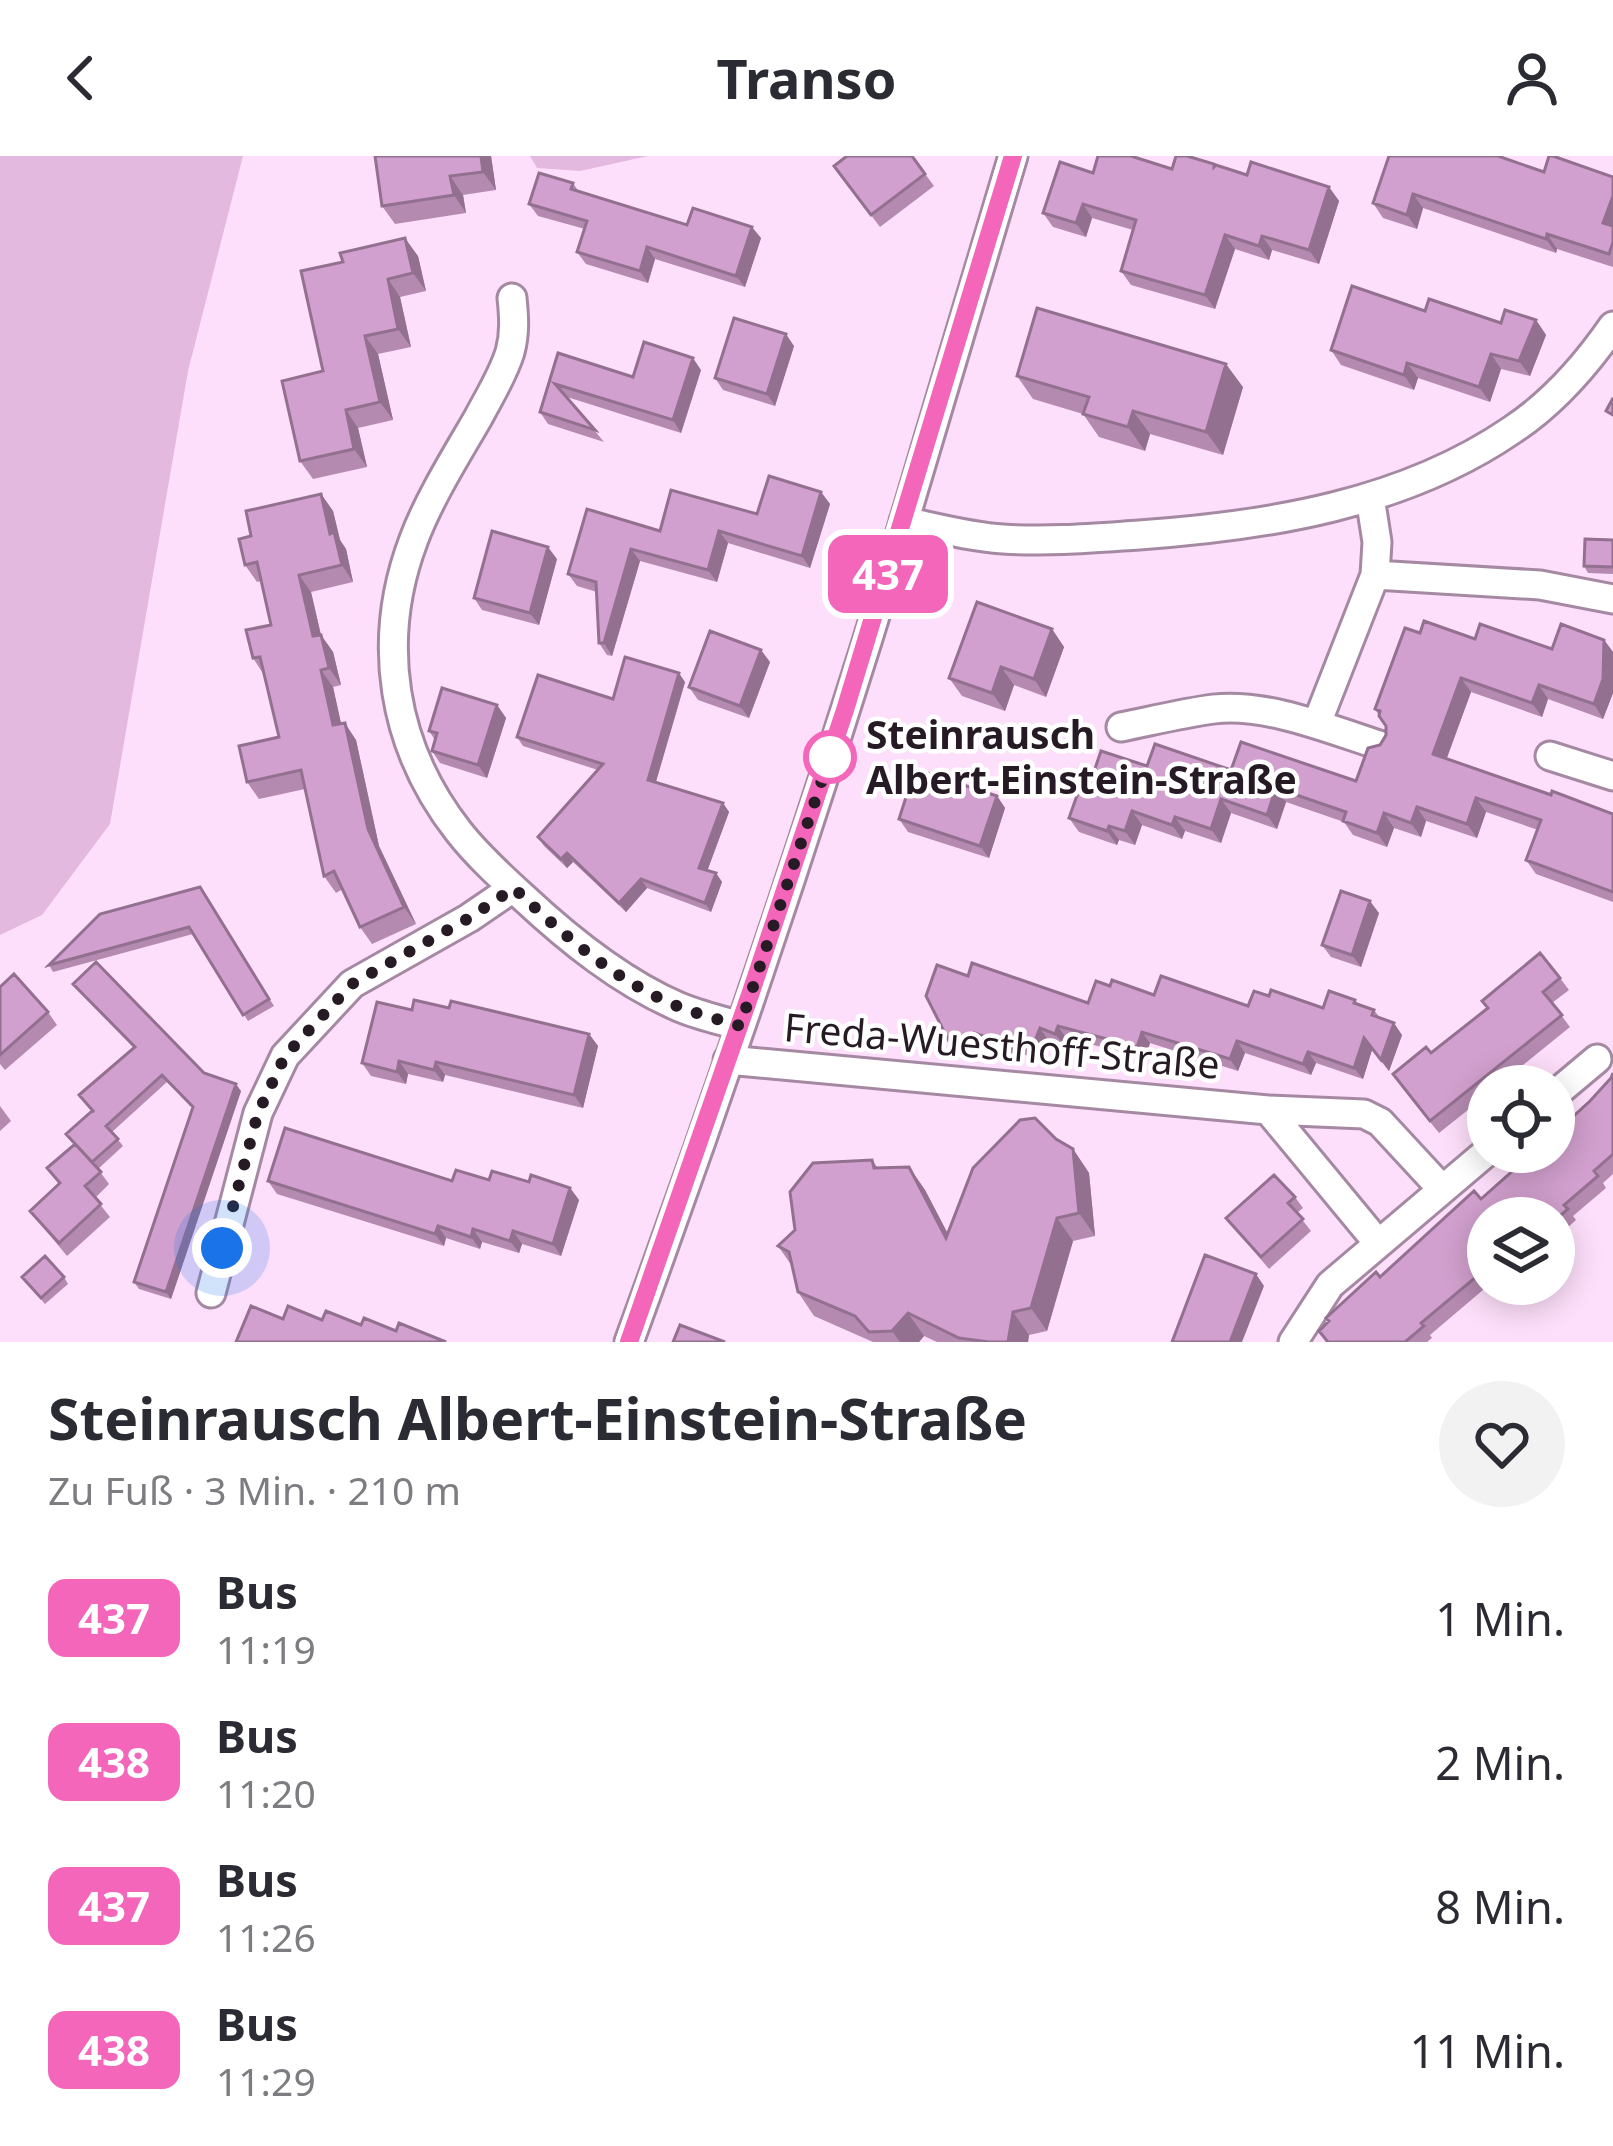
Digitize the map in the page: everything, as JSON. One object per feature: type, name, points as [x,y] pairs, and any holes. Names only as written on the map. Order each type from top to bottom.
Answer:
[{"type":"street","points":[[629,1342],[838,732],[1013,156]]},
{"type":"street","points":[[512,298],[509,354],[415,537],[397,604],[395,692],[410,750],[430,791],[460,834],[556,928],[641,989],[682,1009],[740,1026]]},
{"type":"street","points":[[904,521],[1000,539],[1063,540],[1255,523],[1370,497],[1442,469],[1513,430],[1571,380],[1613,326]]},
{"type":"street","points":[[1317,723],[1375,575],[1378,542],[1370,497]]},
{"type":"street","points":[[1375,575],[1540,585],[1613,599]]},
{"type":"street","points":[[1120,727],[1217,708],[1317,723],[1379,745]]},
{"type":"street","points":[[1550,756],[1613,776]]},
{"type":"street","points":[[211,1293],[258,1113],[285,1056],[352,984],[514,888]]},
{"type":"street","points":[[1575,1077],[1597,1059]]},
{"type":"street","name":"Freda-Wuesthoff-Straße","points":[[728,1060],[1268,1110],[1364,1114],[1380,1122],[1442,1189]]},
{"type":"street","name":"Freda-Wuesthoff-Straße","points":[[1268,1110],[1378,1243]]},
{"type":"street","points":[[1293,1342],[1330,1286],[1467,1168]]},
{"type":"shaded area","points":[[0,156],[243,156],[188,371],[110,824],[42,915],[0,935]]},
{"type":"shaded area","points":[[530,156],[648,156],[580,171],[537,168]]},
{"type":"building","points":[[375,156],[481,156],[483,172],[450,176],[454,195],[382,206]]},
{"type":"building","points":[[847,156],[912,156],[925,174],[871,215],[834,166]]},
{"type":"building","points":[[1098,156],[1131,156],[1172,169],[1176,156],[1187,156],[1247,175],[1251,162],[1329,187],[1309,250],[1262,236],[1259,246],[1225,235],[1205,295],[1121,271],[1136,220],[1083,204],[1076,223],[1043,213],[1060,162],[1093,173]]},
{"type":"building","points":[[1389,156],[1498,156],[1544,172],[1553,156],[1613,177],[1613,196],[1603,223],[1613,226],[1609,254],[1547,234],[1546,239],[1413,194],[1407,215],[1373,203]]},
{"type":"building","points":[[539,173],[573,183],[571,189],[687,225],[693,208],[752,227],[736,276],[647,247],[640,271],[577,252],[587,221],[529,204]]},
{"type":"building","points":[[405,238],[413,273],[388,279],[398,329],[365,336],[380,402],[346,410],[354,449],[300,461],[282,381],[323,371],[301,271],[343,262],[340,253]]},
{"type":"building","points":[[1352,286],[1425,311],[1429,299],[1501,323],[1505,310],[1536,320],[1519,361],[1491,354],[1479,387],[1407,363],[1404,375],[1331,350]]},
{"type":"building","points":[[1037,308],[1226,364],[1206,432],[1133,411],[1128,427],[1083,414],[1089,397],[1017,376]]},
{"type":"building","points":[[734,318],[786,334],[767,394],[715,378]]},
{"type":"building","points":[[644,342],[693,358],[673,420],[555,384],[595,430],[540,412],[558,353],[633,377]]},
{"type":"building","points":[[769,476],[821,492],[802,556],[719,531],[708,570],[631,549],[604,643],[599,643],[596,582],[568,574],[587,509],[660,531],[671,490],[757,514]]},
{"type":"building","points":[[321,494],[342,565],[299,575],[313,636],[321,635],[329,668],[321,670],[333,725],[345,723],[368,829],[404,907],[360,927],[334,871],[324,876],[301,770],[247,782],[239,746],[279,737],[260,657],[253,658],[246,630],[271,625],[257,562],[245,565],[239,539],[251,536],[246,511]]},
{"type":"building","points":[[492,531],[548,547],[530,613],[474,598]]},
{"type":"building","points":[[1585,539],[1613,540],[1613,567],[1584,566]]},
{"type":"building","points":[[977,602],[1052,629],[1034,679],[1001,667],[992,693],[949,678]]},
{"type":"building","points":[[1424,621],[1475,639],[1480,624],[1552,649],[1561,624],[1604,640],[1603,679],[1594,704],[1539,685],[1532,703],[1461,678],[1433,754],[1613,814],[1613,892],[1526,860],[1541,820],[1476,798],[1467,824],[1417,807],[1411,823],[1384,813],[1377,833],[1343,821],[1346,812],[1276,788],[1267,815],[1221,799],[1211,829],[1175,817],[1172,825],[1132,811],[1125,831],[1109,826],[1107,831],[1069,818],[1081,784],[1089,786],[1101,751],[1147,766],[1155,744],[1231,770],[1241,742],[1356,781],[1368,748],[1380,745],[1386,735],[1380,711],[1375,709],[1405,628],[1420,633]]},
{"type":"building","points":[[710,631],[761,650],[740,706],[689,687]]},
{"type":"building","points":[[625,657],[679,673],[648,780],[723,803],[699,868],[716,873],[705,903],[641,879],[619,903],[567,853],[561,859],[538,837],[603,764],[517,737],[538,675],[613,699]]},
{"type":"building","points":[[442,688],[497,705],[478,765],[432,751],[437,733],[429,731]]},
{"type":"building","points":[[915,769],[997,796],[980,846],[899,819]]},
{"type":"building","points":[[200,887],[269,999],[243,1015],[189,927],[49,965],[100,914]]},
{"type":"building","points":[[1341,891],[1370,901],[1352,955],[1322,945]]},
{"type":"building","points":[[1540,953],[1560,978],[1543,992],[1562,1015],[1500,1065],[1467,1065],[1467,1091],[1430,1121],[1393,1074],[1426,1047],[1431,1053],[1488,1008],[1482,1001]]},
{"type":"building","points":[[96,962],[204,1073],[236,1084],[166,1292],[134,1282],[193,1107],[162,1075],[106,1126],[118,1139],[92,1162],[66,1134],[94,1112],[79,1095],[135,1047],[73,984]]},
{"type":"building","points":[[972,963],[1088,1003],[1096,981],[1110,986],[1112,980],[1154,995],[1161,976],[1248,1006],[1254,991],[1269,996],[1271,990],[1323,1008],[1329,991],[1394,1023],[1381,1060],[1364,1038],[1354,1068],[1308,1052],[1303,1064],[1237,1041],[1230,1059],[1142,1032],[1137,1047],[1058,1026],[1055,1034],[1040,1028],[1032,1048],[974,1033],[971,1041],[951,1045],[926,996],[937,965],[968,976]]},
{"type":"building","points":[[14,974],[48,1012],[0,1055],[0,987]]},
{"type":"building","points":[[414,1000],[449,1008],[451,1001],[589,1034],[574,1095],[436,1062],[434,1070],[399,1061],[397,1072],[362,1063],[377,1002],[412,1010]]},
{"type":"building","points":[[1613,1073],[1613,1154],[1594,1171],[1598,1176],[1573,1197],[1483,1197],[1510,1173],[1575,1173],[1575,1115]]},
{"type":"building","points":[[1035,1118],[1073,1149],[1079,1213],[1057,1218],[1031,1308],[1013,1312],[1008,1342],[959,1338],[908,1313],[892,1331],[869,1332],[855,1316],[798,1292],[789,1252],[778,1246],[795,1230],[790,1192],[813,1163],[872,1160],[874,1168],[909,1167],[946,1238],[973,1168],[1020,1120]]},
{"type":"building","points":[[285,1128],[452,1181],[456,1170],[489,1180],[492,1171],[529,1182],[531,1175],[570,1188],[553,1244],[513,1231],[510,1241],[473,1229],[471,1237],[438,1226],[435,1234],[268,1181]]},
{"type":"building","points":[[75,1144],[101,1172],[85,1186],[101,1204],[59,1243],[30,1211],[60,1183],[47,1168]]},
{"type":"building","points":[[1274,1175],[1295,1197],[1288,1203],[1303,1219],[1261,1257],[1226,1218]]},
{"type":"building","points":[[1467,1197],[1467,1284],[1405,1342],[1328,1342],[1319,1331],[1329,1321],[1326,1318],[1376,1272],[1380,1277]]},
{"type":"building","points":[[1205,1255],[1256,1274],[1230,1342],[1172,1342]]},
{"type":"building","points":[[45,1256],[64,1277],[41,1298],[22,1277]]},
{"type":"building","points":[[251,1306],[283,1319],[288,1306],[322,1320],[326,1311],[361,1325],[364,1318],[396,1331],[399,1323],[446,1342],[236,1342]]},
{"type":"building","points":[[680,1325],[725,1342],[673,1342]]},
{"type":"bus line","name":"437","points":[[629,1342],[845,710],[1013,156]]},
{"type":"place","name":"Steinrausch Albert-Einstein-Straße","points":[[830,757]]},
{"type":"route","points":[[222,1248],[258,1113],[285,1056],[352,984],[514,888],[556,928],[641,989],[682,1009],[740,1026],[831,753],[830,757]]}]
